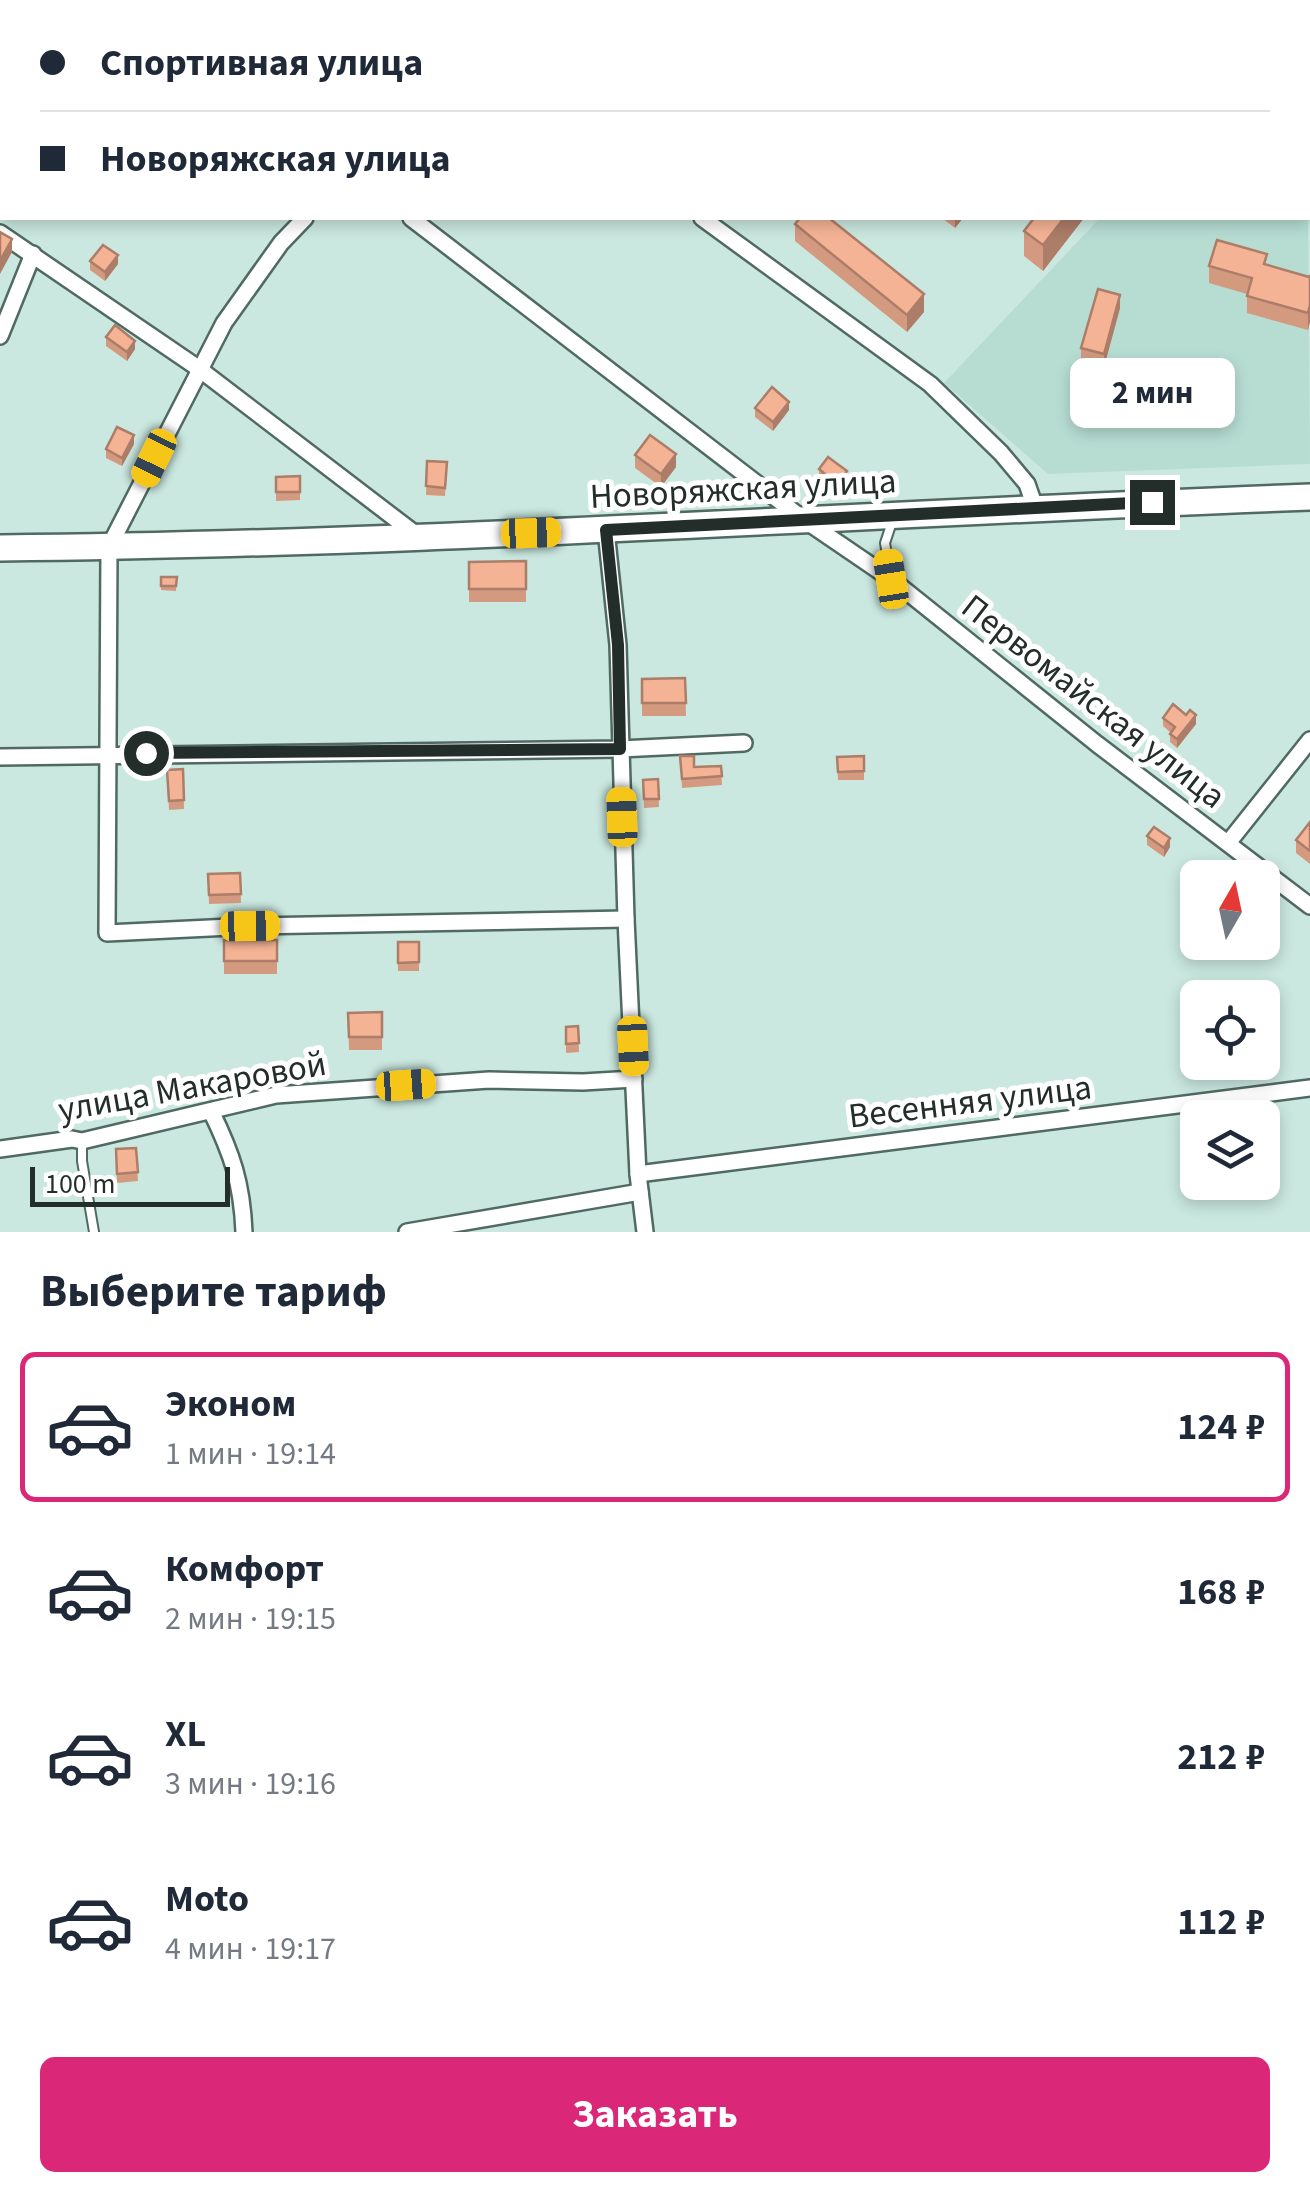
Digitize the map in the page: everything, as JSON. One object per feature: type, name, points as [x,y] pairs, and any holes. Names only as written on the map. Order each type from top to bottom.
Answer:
[{"type":"main road","name":"Новоряжская улица","points":[[0,548],[606,530],[1310,496]]},
{"type":"street","points":[[303,220],[247,288],[198,368],[109,547],[107,933],[250,926],[626,919]]},
{"type":"street","name":"Первомайская улица","points":[[414,220],[803,519],[891,579],[1310,906]]},
{"type":"street","points":[[705,220],[930,384],[1002,453],[1027,484],[1034,507]]},
{"type":"street","points":[[0,233],[198,368],[419,537]]},
{"type":"street","points":[[0,336],[33,254]]},
{"type":"street","points":[[606,530],[618,645],[626,919],[638,1174],[645,1232]]},
{"type":"street","points":[[1228,844],[1310,740]]},
{"type":"street","points":[[0,757],[620,749],[744,743]]},
{"type":"street","name":"улица Макаровой","points":[[0,1149],[82,1141],[276,1095],[338,1088],[634,1078]]},
{"type":"street","name":"Весенняя улица","points":[[638,1174],[1310,1088]]},
{"type":"street","points":[[211,1111],[232,1154],[242,1192],[244,1232]]},
{"type":"street","points":[[407,1232],[640,1192]]},
{"type":"lane","points":[[891,579],[885,542],[894,515]]},
{"type":"lane","points":[[82,1141],[94,1232]]},
{"type":"shaded area","points":[[1098,220],[1308,220],[1310,464],[1048,474],[944,383]]},
{"type":"building","points":[[798,220],[832,220],[924,294],[907,315],[795,224]]},
{"type":"building","points":[[1032,220],[1062,220],[1043,245],[1024,231]]},
{"type":"building","points":[[0,232],[12,239],[0,261]]},
{"type":"building","points":[[1217,240],[1267,254],[1264,264],[1310,275],[1308,313],[1247,296],[1252,278],[1209,266]]},
{"type":"building","points":[[103,245],[118,255],[105,272],[90,261]]},
{"type":"building","points":[[1098,289],[1120,295],[1104,354],[1081,348]]},
{"type":"building","points":[[115,325],[135,341],[127,352],[106,337]]},
{"type":"building","points":[[772,387],[789,402],[773,422],[755,408]]},
{"type":"building","points":[[117,427],[134,435],[122,458],[106,449]]},
{"type":"building","points":[[650,435],[676,454],[661,474],[635,455]]},
{"type":"building","points":[[828,457],[847,471],[837,484],[819,469]]},
{"type":"building","points":[[427,461],[447,462],[445,488],[426,486]]},
{"type":"building","points":[[300,476],[300,492],[276,492],[276,477]]},
{"type":"building","points":[[526,561],[526,589],[469,589],[469,562]]},
{"type":"building","points":[[161,577],[177,577],[176,586],[161,586]]},
{"type":"building","points":[[685,678],[686,703],[642,703],[642,679]]},
{"type":"building","points":[[1173,704],[1186,715],[1190,710],[1196,715],[1177,739],[1170,734],[1175,727],[1163,718]]},
{"type":"building","points":[[680,756],[694,756],[694,767],[721,766],[722,776],[682,779]]},
{"type":"building","points":[[864,756],[864,771],[838,772],[837,757]]},
{"type":"building","points":[[183,769],[184,800],[169,801],[167,770]]},
{"type":"building","points":[[658,779],[659,799],[644,799],[643,780]]},
{"type":"building","points":[[1310,822],[1310,851],[1296,840]]},
{"type":"building","points":[[1154,827],[1170,838],[1164,848],[1147,836]]},
{"type":"building","points":[[240,873],[241,894],[209,895],[208,874]]},
{"type":"building","points":[[224,940],[277,940],[277,961],[224,961]]},
{"type":"building","points":[[398,942],[419,942],[419,962],[398,963]]},
{"type":"building","points":[[382,1012],[382,1037],[349,1037],[348,1013]]},
{"type":"building","points":[[578,1026],[579,1043],[566,1044],[566,1027]]},
{"type":"building","points":[[136,1148],[138,1172],[117,1174],[116,1149]]},
{"type":"route","points":[[146,753],[620,749],[618,645],[606,530],[1152,502]]}]
